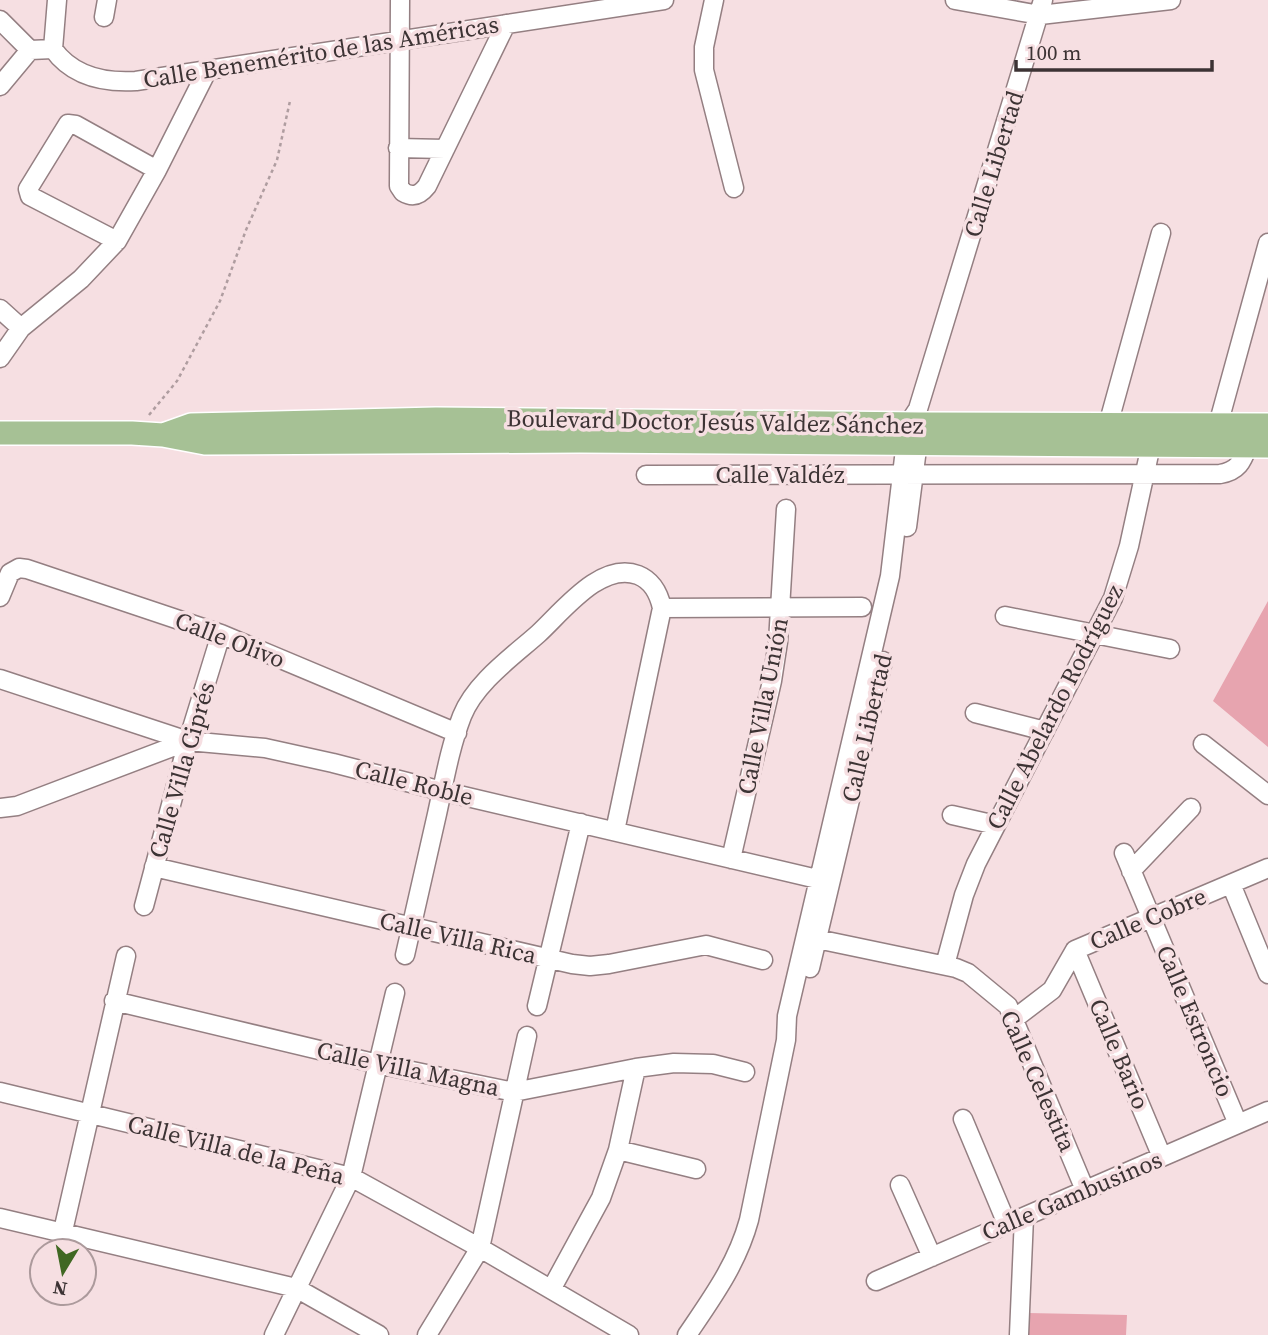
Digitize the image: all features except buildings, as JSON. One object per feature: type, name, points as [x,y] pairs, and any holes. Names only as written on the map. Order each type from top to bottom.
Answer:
[{"type":"main road","name":"Boulevard Doctor Jesús Valdez Sánchez","points":[[0,433],[132,433],[163,435],[205,443],[550,430],[1268,425]]},
{"type":"main road","name":"Boulevard Doctor Jesús Valdez Sánchez","points":[[914,429],[1151,445],[1258,446]]},
{"type":"street","points":[[0,20],[30,50],[53,49],[57,0]]},
{"type":"street","points":[[400,0],[400,186],[403,192],[411,195],[423,191],[506,24]]},
{"type":"street","name":"Calle Benemérito de las Américas","points":[[53,49],[60,59],[72,68],[102,80],[136,81],[506,24],[601,5],[664,0]]},
{"type":"street","points":[[714,0],[704,47],[704,70],[734,188]]},
{"type":"street","points":[[955,0],[1042,7],[1171,0]]},
{"type":"street","name":"Calle Libertad","points":[[687,1335],[727,1276],[743,1243],[750,1220],[786,1040],[787,1016],[824,881],[882,609],[899,547],[914,429],[1042,7]]},
{"type":"street","points":[[0,86],[30,50]]},
{"type":"street","points":[[0,358],[21,328],[81,279],[117,241],[157,170],[207,71]]},
{"type":"street","points":[[117,241],[30,195],[28,189],[68,124],[76,124],[157,170]]},
{"type":"street","points":[[398,148],[445,149]]},
{"type":"street","points":[[1108,425],[1161,233]]},
{"type":"street","points":[[1218,425],[1268,243]]},
{"type":"street","points":[[0,309],[21,328]]},
{"type":"street","name":"Calle Abelardo Rodríguez","points":[[945,965],[964,895],[976,864],[1096,635],[1121,578],[1151,445]]},
{"type":"street","name":"Calle Valdéz","points":[[646,475],[1228,473],[1242,464],[1258,446]]},
{"type":"street","name":"Calle Villa Unión","points":[[732,859],[772,681],[782,606],[786,509]]},
{"type":"street","name":"Calle Olivo","points":[[2,590],[14,569],[27,569],[221,634],[457,733]]},
{"type":"street","points":[[405,955],[442,791],[463,714],[474,696],[494,674],[597,581],[623,572],[642,576],[654,586],[662,608],[615,831]]},
{"type":"street","points":[[662,608],[862,607]]},
{"type":"street","points":[[1006,616],[1170,649]]},
{"type":"street","name":"Calle Villa Ciprés","points":[[144,906],[188,741],[221,634]]},
{"type":"street","name":"Calle Roble","points":[[0,679],[188,741],[265,748],[824,881]]},
{"type":"street","points":[[975,713],[1045,731]]},
{"type":"street","points":[[0,808],[17,806],[188,741]]},
{"type":"street","points":[[1203,744],[1268,795]]},
{"type":"street","points":[[1131,871],[1191,808]]},
{"type":"street","points":[[952,815],[996,825]]},
{"type":"street","points":[[537,1006],[581,823]]},
{"type":"street","name":"Calle Estroncio","points":[[1124,853],[1238,1124]]},
{"type":"street","name":"Calle Villa Rica","points":[[155,867],[572,964],[600,965],[706,945],[763,960]]},
{"type":"street","name":"Calle Cobre","points":[[1011,1013],[1052,990],[1075,950],[1268,868]]},
{"type":"street","name":"Calle Libertad","points":[[786,1040],[795,1028],[817,939],[824,881]]},
{"type":"street","points":[[1231,884],[1268,974]]},
{"type":"street","name":"Calle Celestita","points":[[817,939],[945,965],[968,973],[1011,1013],[1085,1190]]},
{"type":"street","name":"Calle Bario","points":[[1075,950],[1162,1157]]},
{"type":"street","points":[[63,1231],[126,956]]},
{"type":"street","points":[[274,1335],[351,1177],[395,993]]},
{"type":"street","name":"Calle Villa Magna","points":[[114,1001],[378,1064],[514,1092],[636,1068],[697,1062],[745,1072]]},
{"type":"street","points":[[427,1335],[480,1248],[527,1036]]},
{"type":"street","points":[[552,1288],[601,1198],[618,1150],[636,1068]]},
{"type":"street","name":"Calle Villa de la Peña","points":[[5,1096],[351,1177],[552,1288],[629,1335]]},
{"type":"street","name":"Calle Gambusinos","points":[[876,1281],[1268,1111]]},
{"type":"street","points":[[963,1119],[1016,1220],[1019,1335]]},
{"type":"street","points":[[618,1150],[696,1169]]},
{"type":"street","points":[[900,1185],[932,1257]]},
{"type":"street","points":[[0,1218],[296,1288],[379,1335]]},
{"type":"path","points":[[132,433],[177,381],[220,301],[246,230],[277,160],[290,102]]},
{"type":"shaded area","points":[[1268,601],[1268,747],[1213,701]]},
{"type":"shaded area","points":[[1028,1313],[1127,1315],[1126,1335],[1027,1335]]}]
